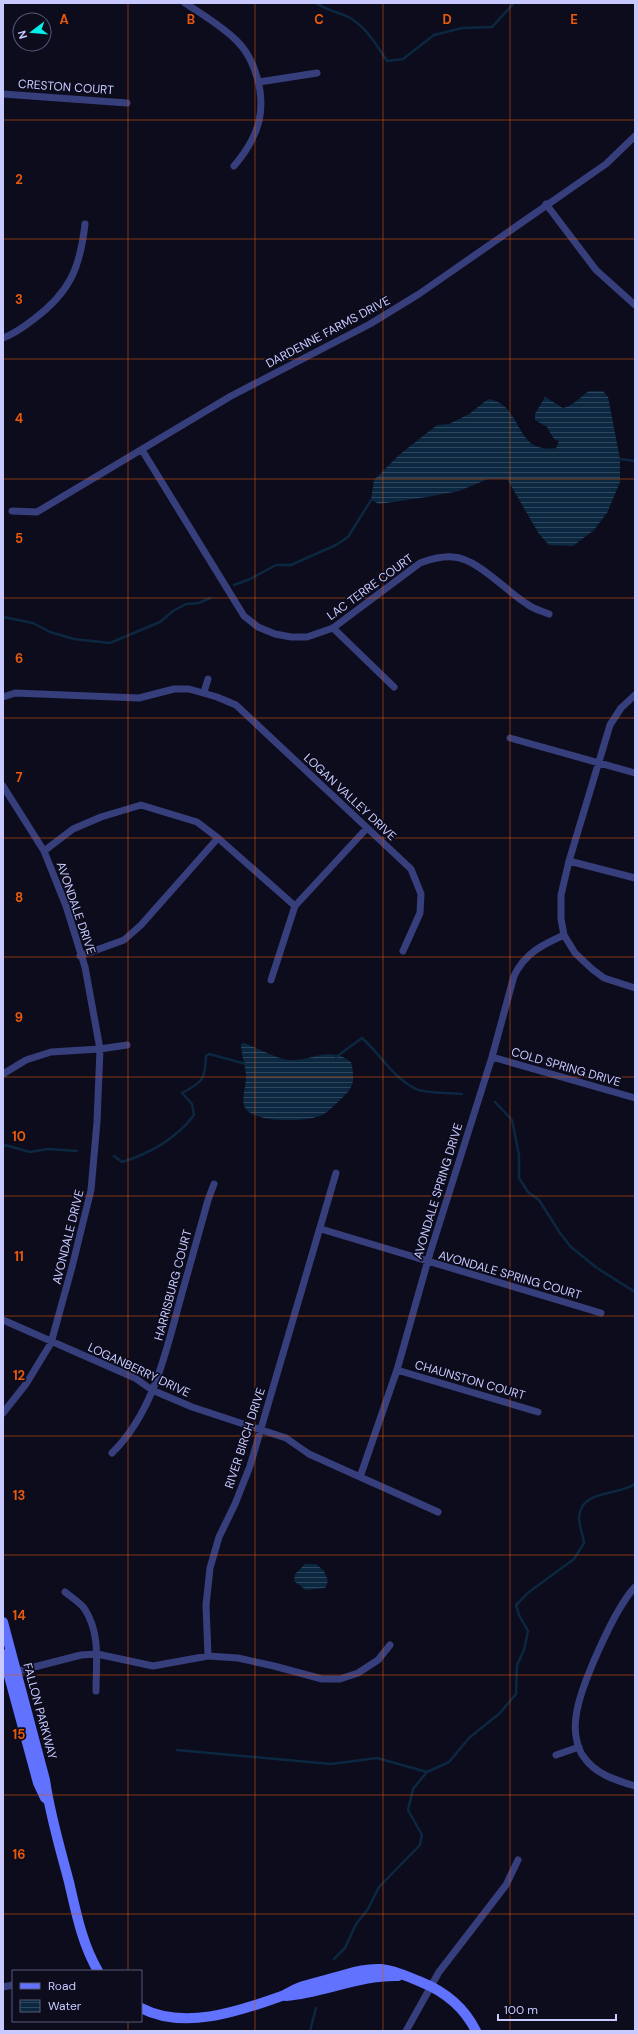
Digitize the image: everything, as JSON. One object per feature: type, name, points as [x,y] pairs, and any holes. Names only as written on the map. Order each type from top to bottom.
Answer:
[{"type":"street","points":[[185,3],[238,42],[254,68],[259,82],[259,120],[250,143],[234,166]]},
{"type":"street","points":[[259,82],[317,73]]},
{"type":"street","name":"CRESTON COURT","points":[[3,94],[127,102]]},
{"type":"street","name":"DARDENNE FARMS DRIVE","points":[[12,511],[36,512],[231,396],[370,324],[395,309],[468,262],[546,204],[606,164],[635,136]]},
{"type":"street","points":[[546,204],[596,270],[635,305]]},
{"type":"street","points":[[3,338],[26,326],[46,310],[65,289],[76,270],[82,251],[86,224]]},
{"type":"street","name":"LAC TERRE COURT","points":[[142,450],[244,616],[275,634],[291,637],[307,637],[333,628],[420,563],[434,558],[454,556],[471,562],[528,606],[549,614]]},
{"type":"street","points":[[333,628],[394,687]]},
{"type":"street","points":[[204,692],[208,679]]},
{"type":"street","name":"LOGAN VALLEY DRIVE","points":[[3,697],[15,693],[138,698],[174,689],[189,689],[204,692],[236,705],[411,869],[421,894],[420,913],[403,951]]},
{"type":"street","points":[[635,695],[621,708],[613,720],[598,763],[569,861],[560,906],[564,935],[575,953],[604,978],[635,988]]},
{"type":"street","points":[[510,738],[635,773]]},
{"type":"street","name":"AVONDALE DRIVE","points":[[3,1413],[26,1384],[51,1342],[91,1190],[97,1122],[100,1049],[85,968],[80,956],[66,906],[44,851],[4,788]]},
{"type":"street","points":[[44,851],[73,829],[101,817],[141,805],[197,822],[218,838],[295,906]]},
{"type":"street","points":[[271,980],[295,906],[367,828]]},
{"type":"street","points":[[80,956],[124,940],[141,925],[218,838]]},
{"type":"street","points":[[569,861],[635,878]]},
{"type":"street","name":"AVONDALE SPRING DRIVE","points":[[360,1477],[397,1370],[428,1262],[492,1057],[510,988],[520,964],[533,951],[564,935]]},
{"type":"street","points":[[3,1074],[26,1060],[51,1052],[100,1049],[127,1045]]},
{"type":"street","name":"COLD SPRING DRIVE","points":[[492,1057],[635,1098]]},
{"type":"street","name":"RIVER BIRCH DRIVE","points":[[208,1656],[206,1605],[210,1568],[219,1537],[245,1479],[321,1229],[336,1173]]},
{"type":"street","name":"HARRISBURG COURT","points":[[112,1453],[125,1440],[140,1419],[164,1359],[208,1200],[214,1184]]},
{"type":"street","name":"AVONDALE SPRING COURT","points":[[321,1229],[602,1313]]},
{"type":"street","name":"LOGANBERRY DRIVE","points":[[3,1320],[135,1378],[152,1390],[192,1407],[261,1428],[286,1438],[308,1454],[438,1512]]},
{"type":"street","name":"CHAUNSTON COURT","points":[[397,1370],[538,1412]]},
{"type":"street","points":[[635,1587],[627,1597],[595,1658],[576,1717],[576,1733],[579,1747],[590,1765],[606,1777],[635,1786]]},
{"type":"street","points":[[65,1592],[83,1607],[92,1623],[97,1639],[96,1691]]},
{"type":"street","name":"FALLON PARKWAY","points":[[3,1622],[9,1673]]},
{"type":"street","points":[[9,1673],[81,1655],[96,1654],[153,1666],[208,1656],[238,1658],[322,1679],[340,1679],[358,1674],[378,1660],[390,1645]]},
{"type":"street","name":"FALLON PARKWAY","points":[[3,1654],[38,1783],[49,1807],[84,1940],[90,1958],[97,1970]]},
{"type":"street","points":[[556,1755],[579,1747]]},
{"type":"street","points":[[406,2031],[439,1972],[506,1885],[518,1860]]},
{"type":"street","points":[[142,2008],[168,2017],[198,2018],[280,1997],[300,1995],[364,1978],[408,1976],[445,1994],[463,2009],[476,2031]]},
{"type":"water","points":[[589,391],[603,391],[608,397],[620,459],[620,482],[607,513],[594,530],[573,546],[549,545],[539,534],[507,479],[488,479],[459,491],[427,497],[379,504],[371,500],[374,480],[399,455],[437,425],[449,424],[469,414],[488,399],[499,403],[508,410],[525,437],[532,444],[542,448],[556,448],[559,441],[554,439],[547,427],[535,420],[535,414],[545,397],[563,408],[567,407]]},
{"type":"water","points":[[244,1043],[288,1060],[305,1059],[327,1054],[343,1057],[351,1062],[353,1075],[352,1085],[347,1093],[326,1113],[317,1117],[280,1120],[256,1116],[248,1111],[244,1105],[243,1098],[246,1077],[241,1044]]},
{"type":"water","points":[[305,1564],[316,1564],[324,1571],[328,1581],[325,1588],[306,1590],[294,1581],[295,1574]]},
{"type":"waterway","points":[[316,3],[356,22],[371,38],[387,61],[403,59],[434,35],[462,28],[492,27],[514,3]]},
{"type":"waterway","points":[[620,459],[635,461]]},
{"type":"waterway","points":[[234,585],[250,579],[276,565],[291,565],[336,545],[348,537],[371,500]]},
{"type":"waterway","points":[[3,617],[33,623],[50,632],[74,639],[110,643],[160,622],[173,611],[186,604],[199,603],[210,598]]},
{"type":"waterway","points":[[336,1057],[362,1038],[394,1073],[416,1089],[431,1092],[462,1094]]},
{"type":"waterway","points":[[114,1156],[122,1162],[142,1155],[171,1138],[187,1123],[194,1115],[192,1104],[182,1093],[199,1083],[202,1079],[205,1070],[206,1056],[209,1054],[246,1064]]},
{"type":"waterway","points":[[495,1102],[512,1120],[519,1155],[519,1178],[528,1192],[539,1200],[560,1233],[571,1247],[597,1268],[635,1292]]},
{"type":"waterway","points":[[3,1147],[5,1145],[30,1152],[48,1149],[77,1151]]},
{"type":"waterway","points":[[334,1959],[345,1948],[356,1924],[368,1909],[379,1887],[420,1845],[422,1835],[408,1810],[413,1789],[427,1772],[449,1762],[469,1738],[500,1713],[516,1694],[517,1665],[524,1650],[528,1631],[519,1615],[516,1605],[529,1592],[574,1559],[584,1543],[579,1518],[581,1509],[586,1502],[601,1495],[628,1488],[635,1484]]},
{"type":"waterway","points":[[177,1750],[331,1764],[377,1758],[427,1772]]},
{"type":"waterway","points":[[310,2031],[316,2008]]}]
